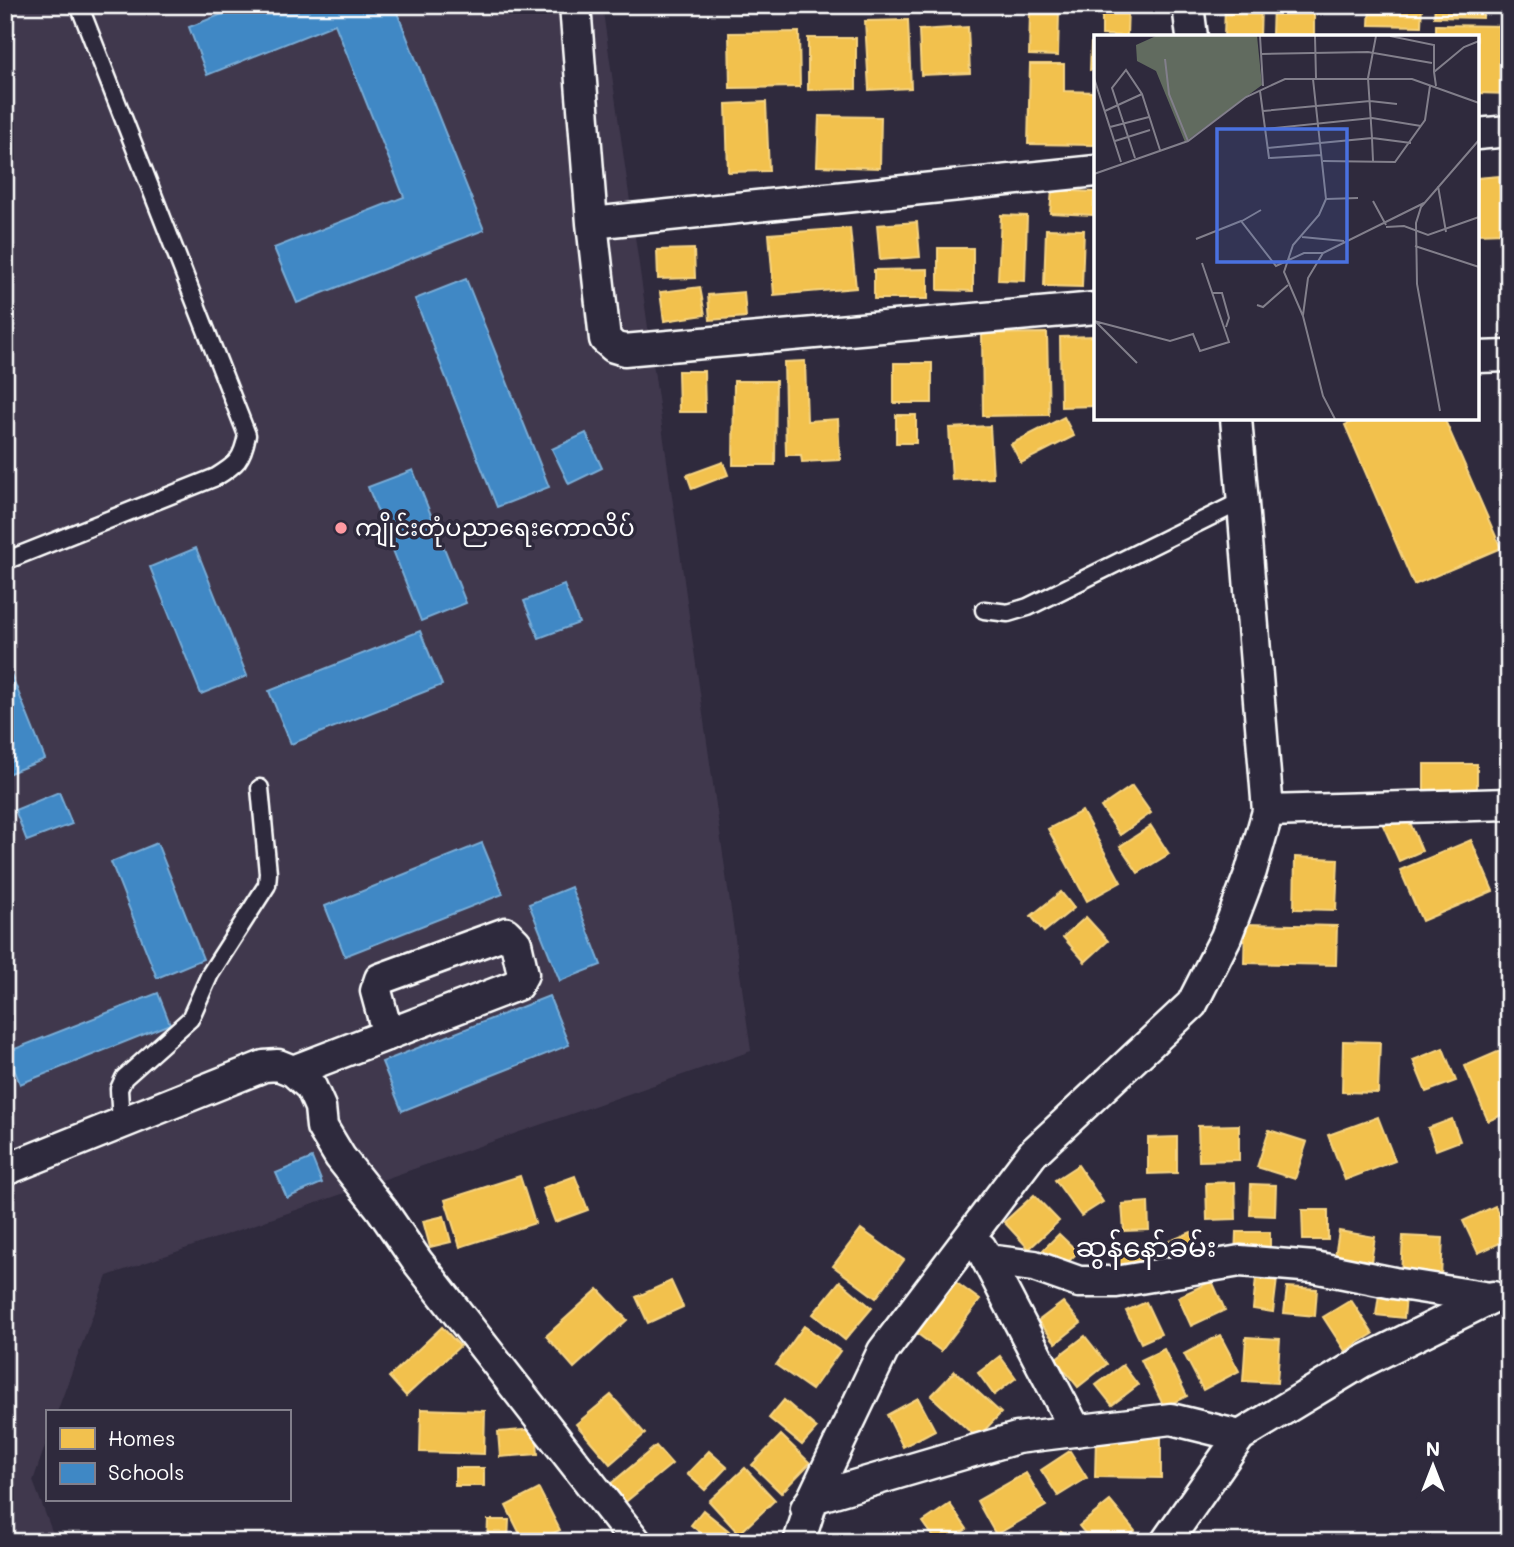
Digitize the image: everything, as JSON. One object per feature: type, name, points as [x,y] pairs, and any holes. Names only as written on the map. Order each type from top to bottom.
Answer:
[{"type":"street","points":[[575,5],[592,223],[605,339],[614,347],[624,350],[1094,308]]},
{"type":"street","points":[[1188,5],[1192,35]]},
{"type":"street","points":[[1479,134],[1509,131]]},
{"type":"street","points":[[592,223],[1094,171]]},
{"type":"street","points":[[1479,357],[1509,356]]},
{"type":"street","points":[[799,1542],[813,1498],[883,1351],[1032,1153],[1192,1004],[1226,937],[1251,871],[1268,811],[1236,420]]},
{"type":"street","points":[[1268,811],[1509,804]]},
{"type":"street","points":[[293,1071],[388,1035],[517,985],[523,974],[516,943],[506,933],[380,979],[376,991],[388,1035]]},
{"type":"street","points":[[5,1170],[264,1066],[278,1065],[293,1071],[311,1087],[320,1107],[322,1127],[340,1157],[382,1210],[417,1261],[636,1542]]},
{"type":"street","points":[[973,1232],[1076,1431]]},
{"type":"street","points":[[987,1260],[1034,1266],[1079,1282],[1116,1282],[1240,1261],[1314,1267],[1394,1283],[1499,1294]]},
{"type":"street","points":[[1166,1542],[1240,1436],[1362,1362],[1499,1294]]},
{"type":"street","points":[[783,1542],[813,1498],[1017,1438],[1171,1419],[1240,1436]]},
{"type":"lane","points":[[5,561],[216,477],[235,465],[243,452],[247,435],[79,5]]},
{"type":"lane","points":[[984,610],[1008,613],[1028,607],[1242,501]]},
{"type":"lane","points":[[121,1123],[119,1088],[124,1078],[190,1019],[210,974],[267,885],[260,788]]},
{"type":"shaded area","name":"ကျိုင်းတုံပညာရေးကောလိပ်","points":[[5,5],[602,5],[751,1051],[107,1276],[58,1410],[46,1410],[46,1443],[33,1481],[56,1542],[5,1542]]},
{"type":"building: Homes","points":[[1102,5],[1128,5],[1127,35],[1102,35]]},
{"type":"building: Homes","points":[[1225,5],[1261,5],[1260,35],[1224,35]]},
{"type":"building: Homes","points":[[1273,5],[1314,5],[1314,35],[1272,34]]},
{"type":"building: Homes","points":[[1320,5],[1365,5],[1365,11],[1320,10]]},
{"type":"building: Homes","points":[[1370,5],[1422,5],[1421,26],[1369,25]]},
{"type":"building: Homes","points":[[1435,5],[1483,5],[1483,18],[1434,17]]},
{"type":"building: Homes","points":[[1493,5],[1509,5],[1509,11],[1493,11]]},
{"type":"building: Homes","points":[[1030,12],[1059,12],[1058,56],[1029,55]]},
{"type":"building: Homes","points":[[908,20],[911,88],[869,90],[865,21]]},
{"type":"building: Homes","points":[[1436,25],[1509,26],[1509,94],[1479,93],[1479,35],[1436,35]]},
{"type":"building: Homes","points":[[968,27],[970,73],[921,75],[919,30]]},
{"type":"building: Homes","points":[[799,32],[800,87],[730,88],[729,33]]},
{"type":"building: Homes","points":[[808,38],[856,38],[856,89],[808,90]]},
{"type":"building: Homes","points":[[1091,43],[1094,43],[1094,70],[1090,70]]},
{"type":"building: Homes","points":[[1030,64],[1064,64],[1064,91],[1094,92],[1094,145],[1028,144]]},
{"type":"building: Homes","points":[[766,102],[769,171],[728,172],[726,104]]},
{"type":"building: Homes","points":[[819,116],[881,117],[880,168],[817,166]]},
{"type":"building: Homes","points":[[1499,176],[1503,233],[1479,234],[1479,178]]},
{"type":"building: Homes","points":[[1052,190],[1094,192],[1093,215],[1050,213]]},
{"type":"building: Homes","points":[[1001,215],[1027,216],[1025,281],[998,280]]},
{"type":"building: Homes","points":[[917,222],[920,257],[880,260],[877,225]]},
{"type":"building: Homes","points":[[850,228],[856,288],[774,295],[769,234]]},
{"type":"building: Homes","points":[[1046,229],[1084,230],[1082,287],[1044,286]]},
{"type":"building: Homes","points":[[938,248],[973,248],[973,291],[938,290]]},
{"type":"building: Homes","points":[[694,249],[695,278],[658,279],[657,250]]},
{"type":"building: Homes","points":[[928,269],[928,299],[874,299],[874,270]]},
{"type":"building: Homes","points":[[700,287],[705,315],[664,321],[660,292]]},
{"type":"building: Homes","points":[[744,292],[746,317],[710,320],[708,295]]},
{"type":"building: Homes","points":[[1047,333],[1049,415],[983,416],[982,334]]},
{"type":"building: Homes","points":[[1094,336],[1094,406],[1061,407],[1060,337]]},
{"type":"building: Homes","points":[[805,361],[807,421],[838,419],[840,460],[802,462],[801,455],[786,455],[784,362]]},
{"type":"building: Homes","points":[[894,363],[932,363],[932,403],[894,403]]},
{"type":"building: Homes","points":[[678,371],[704,371],[705,412],[679,412]]},
{"type":"building: Homes","points":[[734,381],[776,381],[775,465],[733,465]]},
{"type":"building: Homes","points":[[896,415],[916,415],[916,443],[896,443]]},
{"type":"building: Homes","points":[[1064,417],[1074,436],[1021,463],[1011,444]]},
{"type":"building: Homes","points":[[1356,420],[1445,420],[1501,548],[1414,585],[1345,425]]},
{"type":"building: Homes","points":[[990,426],[993,478],[952,480],[949,428]]},
{"type":"building: Homes","points":[[723,462],[728,475],[692,489],[687,475]]},
{"type":"building: Homes","points":[[1424,764],[1477,764],[1477,791],[1424,791]]},
{"type":"building: Homes","points":[[1132,786],[1151,813],[1120,835],[1101,807]]},
{"type":"building: Homes","points":[[1082,811],[1121,882],[1087,901],[1048,829]]},
{"type":"building: Homes","points":[[1406,813],[1422,851],[1399,861],[1382,823]]},
{"type":"building: Homes","points":[[1151,826],[1169,854],[1138,873],[1120,846]]},
{"type":"building: Homes","points":[[1471,840],[1493,891],[1422,921],[1400,870]]},
{"type":"building: Homes","points":[[1295,857],[1338,859],[1336,910],[1294,909]]},
{"type":"building: Homes","points":[[1061,892],[1074,908],[1044,932],[1031,916]]},
{"type":"building: Homes","points":[[1086,917],[1108,941],[1085,962],[1063,937]]},
{"type":"building: Homes","points":[[1245,924],[1337,926],[1336,965],[1244,963]]},
{"type":"building: Homes","points":[[1343,1041],[1380,1042],[1378,1093],[1342,1092]]},
{"type":"building: Homes","points":[[1509,1047],[1509,1112],[1488,1121],[1465,1066]]},
{"type":"building: Homes","points":[[1443,1048],[1456,1081],[1426,1092],[1413,1060]]},
{"type":"building: Homes","points":[[1378,1117],[1395,1161],[1345,1180],[1328,1135]]},
{"type":"building: Homes","points":[[1452,1119],[1460,1141],[1436,1150],[1428,1128]]},
{"type":"building: Homes","points":[[1239,1125],[1239,1160],[1199,1161],[1198,1126]]},
{"type":"building: Homes","points":[[1269,1130],[1307,1142],[1295,1179],[1257,1167]]},
{"type":"building: Homes","points":[[1177,1137],[1177,1173],[1148,1174],[1148,1138]]},
{"type":"building: Homes","points":[[1078,1165],[1103,1202],[1081,1216],[1055,1180]]},
{"type":"building: Homes","points":[[520,1176],[535,1223],[460,1247],[445,1200]]},
{"type":"building: Homes","points":[[575,1176],[588,1210],[555,1222],[542,1188]]},
{"type":"building: Homes","points":[[1235,1182],[1236,1219],[1207,1220],[1206,1183]]},
{"type":"building: Homes","points":[[1251,1184],[1276,1185],[1275,1216],[1250,1215]]},
{"type":"building: Homes","points":[[1034,1195],[1059,1221],[1029,1249],[1004,1222]]},
{"type":"building: Homes","points":[[1148,1202],[1149,1230],[1124,1231],[1122,1204]]},
{"type":"building: Homes","points":[[1495,1206],[1509,1239],[1478,1253],[1463,1221]]},
{"type":"building: Homes","points":[[1302,1210],[1328,1210],[1328,1240],[1303,1240]]},
{"type":"building: Homes","points":[[444,1216],[451,1242],[430,1247],[423,1221]]},
{"type":"building: Homes","points":[[861,1229],[904,1260],[876,1298],[833,1266]]},
{"type":"building: Homes","points":[[1339,1231],[1375,1237],[1370,1268],[1334,1262]]},
{"type":"building: Homes","points":[[1191,1232],[1202,1260],[1173,1271],[1163,1244]]},
{"type":"building: Homes","points":[[1236,1232],[1270,1232],[1270,1257],[1235,1257]]},
{"type":"building: Homes","points":[[1059,1234],[1078,1252],[1059,1271],[1040,1253]]},
{"type":"building: Homes","points":[[1403,1236],[1443,1238],[1441,1278],[1401,1276]]},
{"type":"building: Homes","points":[[1143,1243],[1148,1262],[1118,1270],[1113,1252]]},
{"type":"building: Homes","points":[[1256,1277],[1277,1279],[1273,1312],[1253,1309]]},
{"type":"building: Homes","points":[[671,1281],[683,1307],[648,1323],[636,1297]]},
{"type":"building: Homes","points":[[840,1281],[872,1308],[845,1340],[813,1314]]},
{"type":"building: Homes","points":[[954,1281],[980,1300],[941,1351],[915,1332]]},
{"type":"building: Homes","points":[[1212,1281],[1225,1310],[1191,1326],[1178,1297]]},
{"type":"building: Homes","points":[[1287,1287],[1317,1289],[1315,1316],[1284,1313]]},
{"type":"building: Homes","points":[[598,1289],[627,1320],[574,1368],[546,1336]]},
{"type":"building: Homes","points":[[1379,1294],[1406,1297],[1404,1318],[1376,1315]]},
{"type":"building: Homes","points":[[1351,1300],[1373,1334],[1345,1351],[1323,1317]]},
{"type":"building: Homes","points":[[1063,1302],[1081,1323],[1056,1343],[1038,1321]]},
{"type":"building: Homes","points":[[1146,1302],[1161,1334],[1141,1343],[1126,1311]]},
{"type":"building: Homes","points":[[804,1326],[840,1351],[812,1390],[776,1365]]},
{"type":"building: Homes","points":[[442,1327],[460,1346],[406,1396],[389,1377]]},
{"type":"building: Homes","points":[[1220,1335],[1239,1371],[1203,1390],[1184,1354]]},
{"type":"building: Homes","points":[[1085,1336],[1107,1364],[1078,1387],[1055,1359]]},
{"type":"building: Homes","points":[[1246,1337],[1280,1339],[1277,1383],[1243,1381]]},
{"type":"building: Homes","points":[[1164,1349],[1187,1396],[1164,1407],[1141,1360]]},
{"type":"building: Homes","points":[[1000,1356],[1016,1378],[994,1395],[978,1373]]},
{"type":"building: Homes","points":[[1123,1365],[1138,1385],[1112,1405],[1096,1385]]},
{"type":"building: Homes","points":[[955,1371],[1001,1413],[977,1438],[931,1396]]},
{"type":"building: Homes","points":[[611,1395],[645,1434],[610,1464],[576,1424]]},
{"type":"building: Homes","points":[[918,1398],[935,1430],[903,1447],[887,1415]]},
{"type":"building: Homes","points":[[784,1400],[817,1428],[802,1445],[769,1418]]},
{"type":"building: Homes","points":[[421,1409],[485,1411],[484,1454],[420,1452]]},
{"type":"building: Homes","points":[[536,1429],[538,1454],[500,1457],[498,1432]]},
{"type":"building: Homes","points":[[781,1435],[810,1463],[781,1493],[752,1465]]},
{"type":"building: Homes","points":[[1096,1436],[1161,1437],[1161,1478],[1095,1477]]},
{"type":"building: Homes","points":[[656,1446],[672,1464],[623,1504],[608,1486]]},
{"type":"building: Homes","points":[[709,1451],[727,1467],[705,1490],[687,1474]]},
{"type":"building: Homes","points":[[1070,1451],[1087,1478],[1058,1496],[1041,1470]]},
{"type":"building: Homes","points":[[455,1468],[484,1468],[484,1486],[455,1486]]},
{"type":"building: Homes","points":[[745,1468],[775,1500],[739,1534],[709,1501]]},
{"type":"building: Homes","points":[[1026,1473],[1046,1506],[996,1535],[977,1501]]},
{"type":"building: Homes","points":[[539,1489],[560,1530],[536,1542],[524,1542],[506,1506]]},
{"type":"building: Homes","points":[[1110,1501],[1135,1531],[1121,1542],[1092,1542],[1079,1526]]},
{"type":"building: Homes","points":[[950,1504],[967,1529],[947,1542],[937,1542],[923,1522]]},
{"type":"building: Homes","points":[[703,1510],[729,1531],[720,1542],[712,1542],[691,1525]]},
{"type":"building: Homes","points":[[488,1520],[509,1520],[508,1542],[487,1542]]},
{"type":"building: Homes","points":[[1061,1532],[1077,1542],[1055,1542]]},
{"type":"building: Schools","points":[[245,5],[394,5],[484,230],[297,303],[274,248],[404,197],[335,24],[207,75],[189,27]]},
{"type":"building: Schools","points":[[466,279],[549,487],[497,507],[415,299]]},
{"type":"building: Schools","points":[[586,433],[602,468],[569,484],[552,449]]},
{"type":"building: Schools","points":[[413,470],[466,603],[421,621],[368,487]]},
{"type":"building: Schools","points":[[196,548],[247,676],[201,694],[150,567]]},
{"type":"building: Schools","points":[[564,585],[579,623],[539,638],[524,601]]},
{"type":"building: Schools","points":[[420,631],[442,685],[291,744],[269,691]]},
{"type":"building: Schools","points":[[5,659],[45,759],[5,775]]},
{"type":"building: Schools","points":[[59,792],[72,824],[27,841],[15,810]]},
{"type":"building: Schools","points":[[157,843],[203,959],[157,978],[111,862]]},
{"type":"building: Schools","points":[[482,843],[503,894],[345,956],[325,906]]},
{"type":"building: Schools","points":[[571,887],[601,965],[560,981],[529,904]]},
{"type":"building: Schools","points":[[158,993],[170,1024],[20,1084],[7,1052]]},
{"type":"building: Schools","points":[[549,996],[569,1045],[402,1111],[382,1062]]},
{"type":"building: Schools","points":[[312,1158],[322,1183],[287,1198],[276,1173]]},
{"type":"place","name":"ကျိုင်းတုံပညာရေးကောလိပ်","points":[[341,528]]},
{"type":"district","name":"ဆွန်နော်ခမ်း","points":[[1146,1247]]}]
